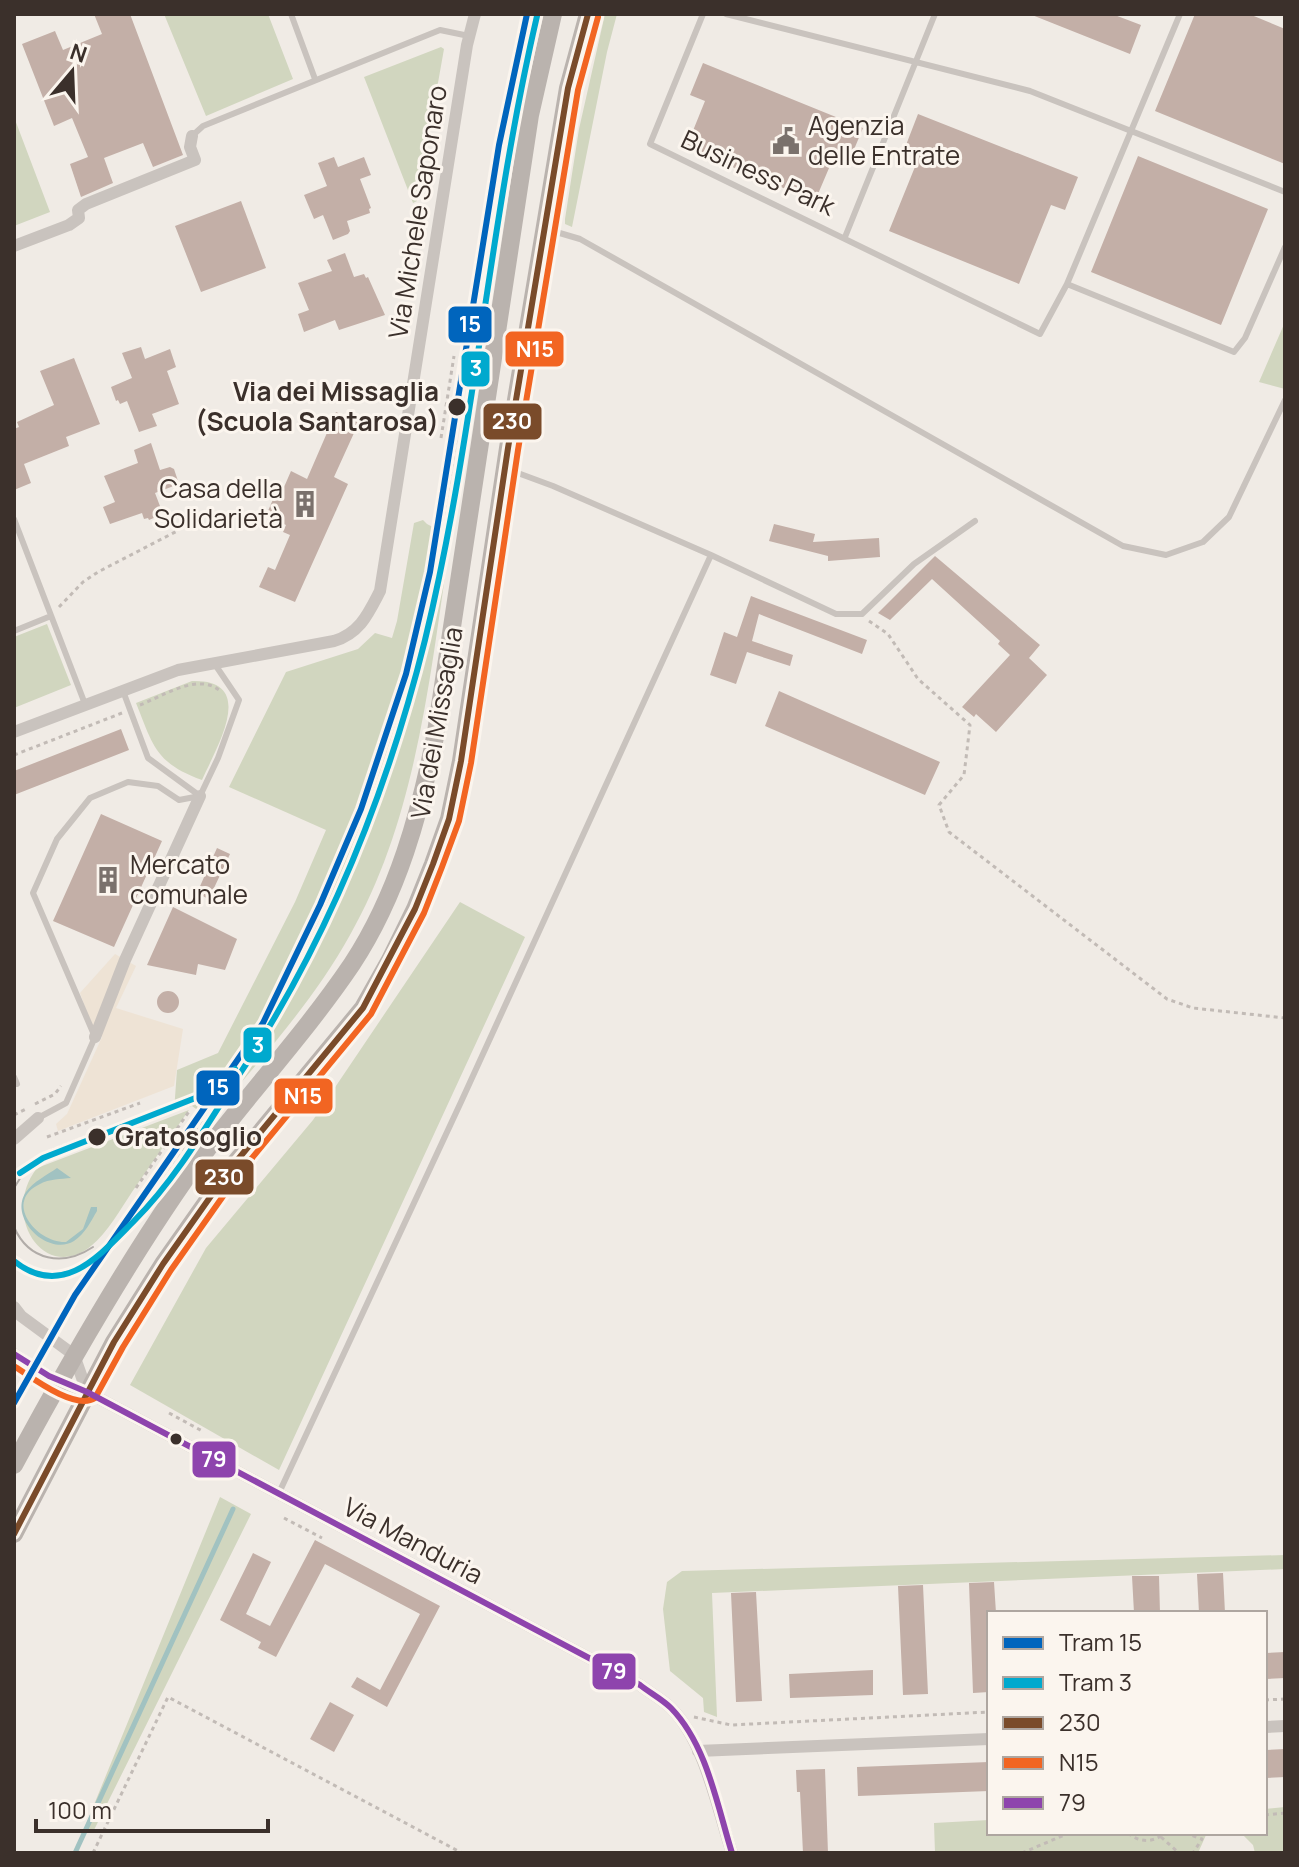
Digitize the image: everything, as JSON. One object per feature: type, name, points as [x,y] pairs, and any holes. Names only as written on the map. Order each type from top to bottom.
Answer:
[{"type":"main road","name":"Via dei Missaglia","points":[[14,1465],[74,1355],[176,1193],[353,962],[377,920],[397,875],[415,826],[436,732],[530,115],[553,14]]},
{"type":"main road","name":"Via dei Missaglia","points":[[14,1534],[114,1342],[163,1264],[230,1169],[363,1008],[415,909],[449,819],[461,761],[505,468],[568,88],[588,14]]},
{"type":"street","name":"Via Michele Saponaro","points":[[14,732],[178,670],[344,638],[364,622],[380,591],[475,14]]},
{"type":"street","points":[[14,246],[69,225],[79,218],[78,210],[86,204],[195,160],[190,147],[192,136]]},
{"type":"street","points":[[95,1037],[125,960],[200,796]]},
{"type":"street","points":[[14,1127],[38,1118]]},
{"type":"street","points":[[14,1139],[38,1118]]},
{"type":"street","points":[[14,1307],[21,1316],[74,1355],[87,1392]]},
{"type":"street","points":[[14,1354],[58,1383],[87,1392]]},
{"type":"street","name":"Via Manduria","points":[[87,1392],[640,1685],[671,1708],[693,1738],[732,1853]]},
{"type":"street","points":[[698,1751],[987,1739]]},
{"type":"lane","points":[[291,14],[315,79]]},
{"type":"lane","name":"Business Park","points":[[703,14],[650,144],[1040,334],[1067,284],[1180,14]]},
{"type":"lane","points":[[726,14],[1030,91],[1285,192]]},
{"type":"lane","name":"Business Park","points":[[845,237],[935,14]]},
{"type":"lane","points":[[192,136],[203,126],[440,30],[469,36]]},
{"type":"lane","points":[[544,229],[580,239],[1123,546],[1166,555],[1203,542],[1229,517],[1285,400]]},
{"type":"lane","points":[[1067,284],[1234,352],[1245,338],[1285,247]]},
{"type":"lane","points":[[505,468],[711,555],[836,614],[862,614],[914,564],[975,521]]},
{"type":"lane","points":[[14,519],[54,613],[85,704]]},
{"type":"lane","points":[[278,1495],[455,1117],[711,555]]},
{"type":"lane","points":[[14,631],[54,613]]},
{"type":"lane","points":[[200,796],[239,700],[214,663]]},
{"type":"lane","points":[[122,690],[148,758],[200,796]]},
{"type":"lane","points":[[38,1118],[66,1103],[95,1037],[33,893],[57,839],[90,798],[128,782],[158,786],[179,800],[200,796]]},
{"type":"path","points":[[441,438],[454,356]]},
{"type":"path","points":[[441,531],[456,440]]},
{"type":"path","points":[[54,613],[90,577],[179,530]]},
{"type":"path","points":[[862,614],[888,634],[918,679],[970,725],[964,775],[939,805],[949,832],[1167,999],[1193,1008],[1285,1018]]},
{"type":"path","points":[[14,755],[195,683],[214,687],[221,692]]},
{"type":"path","points":[[14,1115],[55,1094],[62,1085]]},
{"type":"path","points":[[47,1137],[140,1103]]},
{"type":"path","points":[[136,1188],[190,1110]]},
{"type":"path","points":[[52,1150],[145,1114]]},
{"type":"path","points":[[153,1189],[204,1118]]},
{"type":"path","points":[[169,1413],[204,1432]]},
{"type":"path","points":[[284,1518],[322,1538]]},
{"type":"path","points":[[93,1853],[168,1697],[462,1853]]},
{"type":"path","points":[[718,1722],[731,1725],[987,1712]]},
{"type":"path","points":[[1022,1853],[1064,1835]]},
{"type":"path","points":[[1131,1835],[1146,1841],[1162,1835]]},
{"type":"path","points":[[1191,1835],[1202,1839],[1193,1853]]},
{"type":"path","points":[[1160,1837],[1179,1853]]},
{"type":"green space","points":[[164,14],[268,14],[293,79],[206,116]]},
{"type":"green space","points":[[605,14],[617,14],[572,227],[565,224],[565,219],[579,129]]},
{"type":"green space","points":[[441,47],[444,49],[417,201],[413,203],[364,77]]},
{"type":"green space","points":[[14,117],[50,212],[14,226]]},
{"type":"green space","points":[[1285,322],[1285,389],[1259,382]]},
{"type":"green space","points":[[423,520],[448,535],[450,542],[418,744],[391,843],[373,890],[350,935],[319,984],[210,1119],[192,1106],[174,1111],[177,1070],[218,1053],[295,902],[326,830],[229,787],[286,672],[358,649],[375,633],[392,638],[414,523]]},
{"type":"green space","points":[[47,624],[71,685],[14,708],[14,637]]},
{"type":"green space","points":[[192,681],[212,683],[224,691],[228,703],[223,734],[202,780],[174,767],[158,751],[136,703]]},
{"type":"green space","points":[[460,902],[525,937],[279,1470],[130,1385],[206,1248],[313,1120]]},
{"type":"green space","points":[[189,1110],[103,1234],[91,1246],[74,1255],[58,1256],[44,1250],[32,1239],[25,1223],[23,1205],[27,1186],[37,1168]]},
{"type":"green space","points":[[220,1497],[251,1514],[93,1832],[84,1829]]},
{"type":"green space","points":[[1285,1555],[1285,1569],[712,1593],[717,1717],[704,1712],[703,1698],[670,1671],[663,1609],[667,1582],[682,1571]]},
{"type":"green space","points":[[1285,1807],[1285,1853],[1255,1853],[1253,1845],[1243,1835],[1267,1835],[1267,1809]]},
{"type":"green space","points":[[987,1820],[987,1835],[1206,1835],[1198,1853],[935,1853],[934,1823]]},
{"type":"shaded area","points":[[115,954],[136,966],[116,1008],[183,1029],[174,1086],[58,1131],[56,1124],[67,1114],[102,1037],[93,1029],[80,993]]},
{"type":"water","points":[[57,1168],[71,1178],[51,1180],[29,1191],[24,1200],[24,1210],[28,1220],[44,1236],[66,1242],[83,1229],[91,1207],[97,1207],[81,1235],[64,1245],[43,1239],[26,1223],[22,1213],[22,1202],[26,1192]]},
{"type":"building","points":[[94,14],[130,14],[183,155],[153,167],[143,143],[104,158],[113,183],[81,197],[70,164],[88,157],[72,118],[54,126],[22,44],[55,31],[63,50],[102,34]]},
{"type":"building","points":[[1112,14],[1141,25],[1130,54],[1032,15]]},
{"type":"building","points":[[1195,14],[1249,14],[1285,29],[1285,164],[1155,111]]},
{"type":"building","points":[[703,63],[863,128],[850,159],[835,154],[815,201],[686,148],[705,101],[690,95]]},
{"type":"building","points":[[918,114],[1078,177],[1065,210],[1051,205],[1019,284],[889,231],[921,152],[906,145]]},
{"type":"building","points":[[1138,156],[1268,209],[1221,325],[1091,272]]},
{"type":"building","points":[[334,157],[338,167],[364,157],[371,175],[360,179],[371,208],[370,213],[347,221],[348,234],[333,240],[323,215],[314,219],[304,195],[327,186],[318,163]]},
{"type":"building","points":[[241,201],[266,268],[201,292],[175,226]]},
{"type":"building","points":[[345,253],[354,277],[364,274],[368,277],[385,315],[339,330],[335,320],[304,332],[298,314],[309,310],[298,283],[332,271],[327,260]]},
{"type":"building","points":[[141,347],[145,359],[170,349],[176,367],[167,371],[179,404],[152,414],[157,426],[139,432],[127,401],[120,404],[116,401],[111,387],[132,378],[122,353]]},
{"type":"building","points":[[74,358],[100,424],[66,437],[69,446],[24,464],[31,483],[14,490],[14,429],[19,427],[17,422],[54,405],[40,371]]},
{"type":"building","name":"Casa della Solidarietà","points":[[336,412],[359,422],[334,477],[348,484],[295,602],[259,587],[268,567],[275,570],[290,535],[283,532],[286,525],[270,518],[268,511],[274,497],[281,494],[291,471],[307,479]]},
{"type":"building","points":[[151,443],[160,470],[174,469],[179,484],[155,493],[163,514],[149,520],[144,519],[142,513],[110,524],[103,507],[115,502],[104,476],[138,463],[134,450]]},
{"type":"building","points":[[774,524],[815,534],[813,542],[879,538],[880,557],[828,561],[828,556],[769,541]]},
{"type":"building","points":[[935,556],[1040,645],[1029,658],[1047,675],[996,732],[976,714],[974,717],[962,707],[1010,655],[998,644],[1000,641],[932,579],[890,620],[878,613]]},
{"type":"building","points":[[751,596],[867,640],[862,654],[759,614],[752,641],[793,655],[790,666],[747,652],[736,684],[710,675],[724,632],[737,637]]},
{"type":"building","points":[[779,691],[940,762],[925,795],[765,726]]},
{"type":"building","points":[[121,729],[129,750],[14,795],[14,771]]},
{"type":"building","name":"Mercato comunale","points":[[101,814],[162,841],[114,947],[53,921]]},
{"type":"building","points":[[217,848],[230,854],[214,888],[220,892],[214,902],[197,893]]},
{"type":"building","points":[[173,907],[237,939],[225,970],[198,964],[196,975],[147,965]]},
{"type":"building","points":[[168,991],[176,994],[179,1002],[176,1010],[168,1013],[160,1010],[157,1002],[160,994]]},
{"type":"building","points":[[315,1540],[440,1606],[387,1707],[351,1687],[357,1677],[380,1690],[420,1614],[325,1564],[276,1657],[258,1648],[261,1642],[220,1620],[253,1553],[271,1562],[246,1614],[270,1626]]},
{"type":"building","points":[[1223,1573],[1225,1611],[1199,1611],[1197,1574]]},
{"type":"building","points":[[1132,1576],[1159,1576],[1160,1611],[1134,1611]]},
{"type":"building","points":[[994,1582],[996,1611],[987,1611],[987,1692],[973,1693],[969,1583]]},
{"type":"building","points":[[923,1585],[928,1694],[903,1695],[898,1586]]},
{"type":"building","points":[[756,1592],[762,1701],[736,1702],[731,1593]]},
{"type":"building","points":[[1285,1652],[1285,1678],[1267,1679],[1267,1653]]},
{"type":"building","points":[[873,1670],[873,1695],[790,1698],[789,1674]]},
{"type":"building","points":[[330,1702],[354,1715],[334,1752],[310,1739]]},
{"type":"building","points":[[1285,1749],[1285,1777],[1267,1778],[1267,1750]]},
{"type":"building","points":[[987,1762],[987,1791],[858,1796],[857,1767]]},
{"type":"building","points":[[825,1769],[828,1853],[803,1853],[796,1770]]},
{"type":"waterway","points":[[75,1853],[233,1509]]},
{"type":"tram line","name":"15","points":[[14,1403],[75,1295],[263,1023],[320,905],[361,809],[406,674],[430,572],[499,145],[527,14]]},
{"type":"tram line","name":"3","points":[[14,1261],[32,1272],[49,1276],[80,1268],[108,1247],[164,1188],[270,1025],[326,920],[350,865],[392,754],[425,640],[457,485],[506,171],[537,16]]},
{"type":"tram line","name":"3","points":[[20,1173],[43,1158],[203,1095],[235,1069]]},
{"type":"tram line","points":[[14,1188],[24,1172],[39,1161],[195,1099],[217,1080]]},
{"type":"tram line","points":[[14,1227],[28,1247],[48,1257],[70,1257],[93,1247]]},
{"type":"transit line","name":"230","points":[[14,1534],[114,1342],[163,1264],[230,1169],[363,1008],[415,909],[433,864],[449,819],[461,761],[508,448],[568,88],[588,14]]},
{"type":"transit line","name":"N15","points":[[14,1366],[65,1396],[86,1401],[95,1398],[171,1270],[238,1175],[371,1014],[424,913],[459,821],[471,763],[518,450],[578,90],[598,17]]},
{"type":"transit line","name":"79","points":[[14,1354],[49,1376],[87,1392],[640,1685],[671,1708],[694,1740],[709,1776],[732,1853]]},
{"type":"place","name":"Agenzia delle Entrate","points":[[786,141]]},
{"type":"place","name":"Via dei Missaglia (Scuola Santarosa)","points":[[457,407]]},
{"type":"place","name":"Casa della Solidarietà","points":[[305,504]]},
{"type":"place","name":"Mercato comunale","points":[[108,880]]},
{"type":"place","name":"Gratosoglio","points":[[97,1137]]}]
